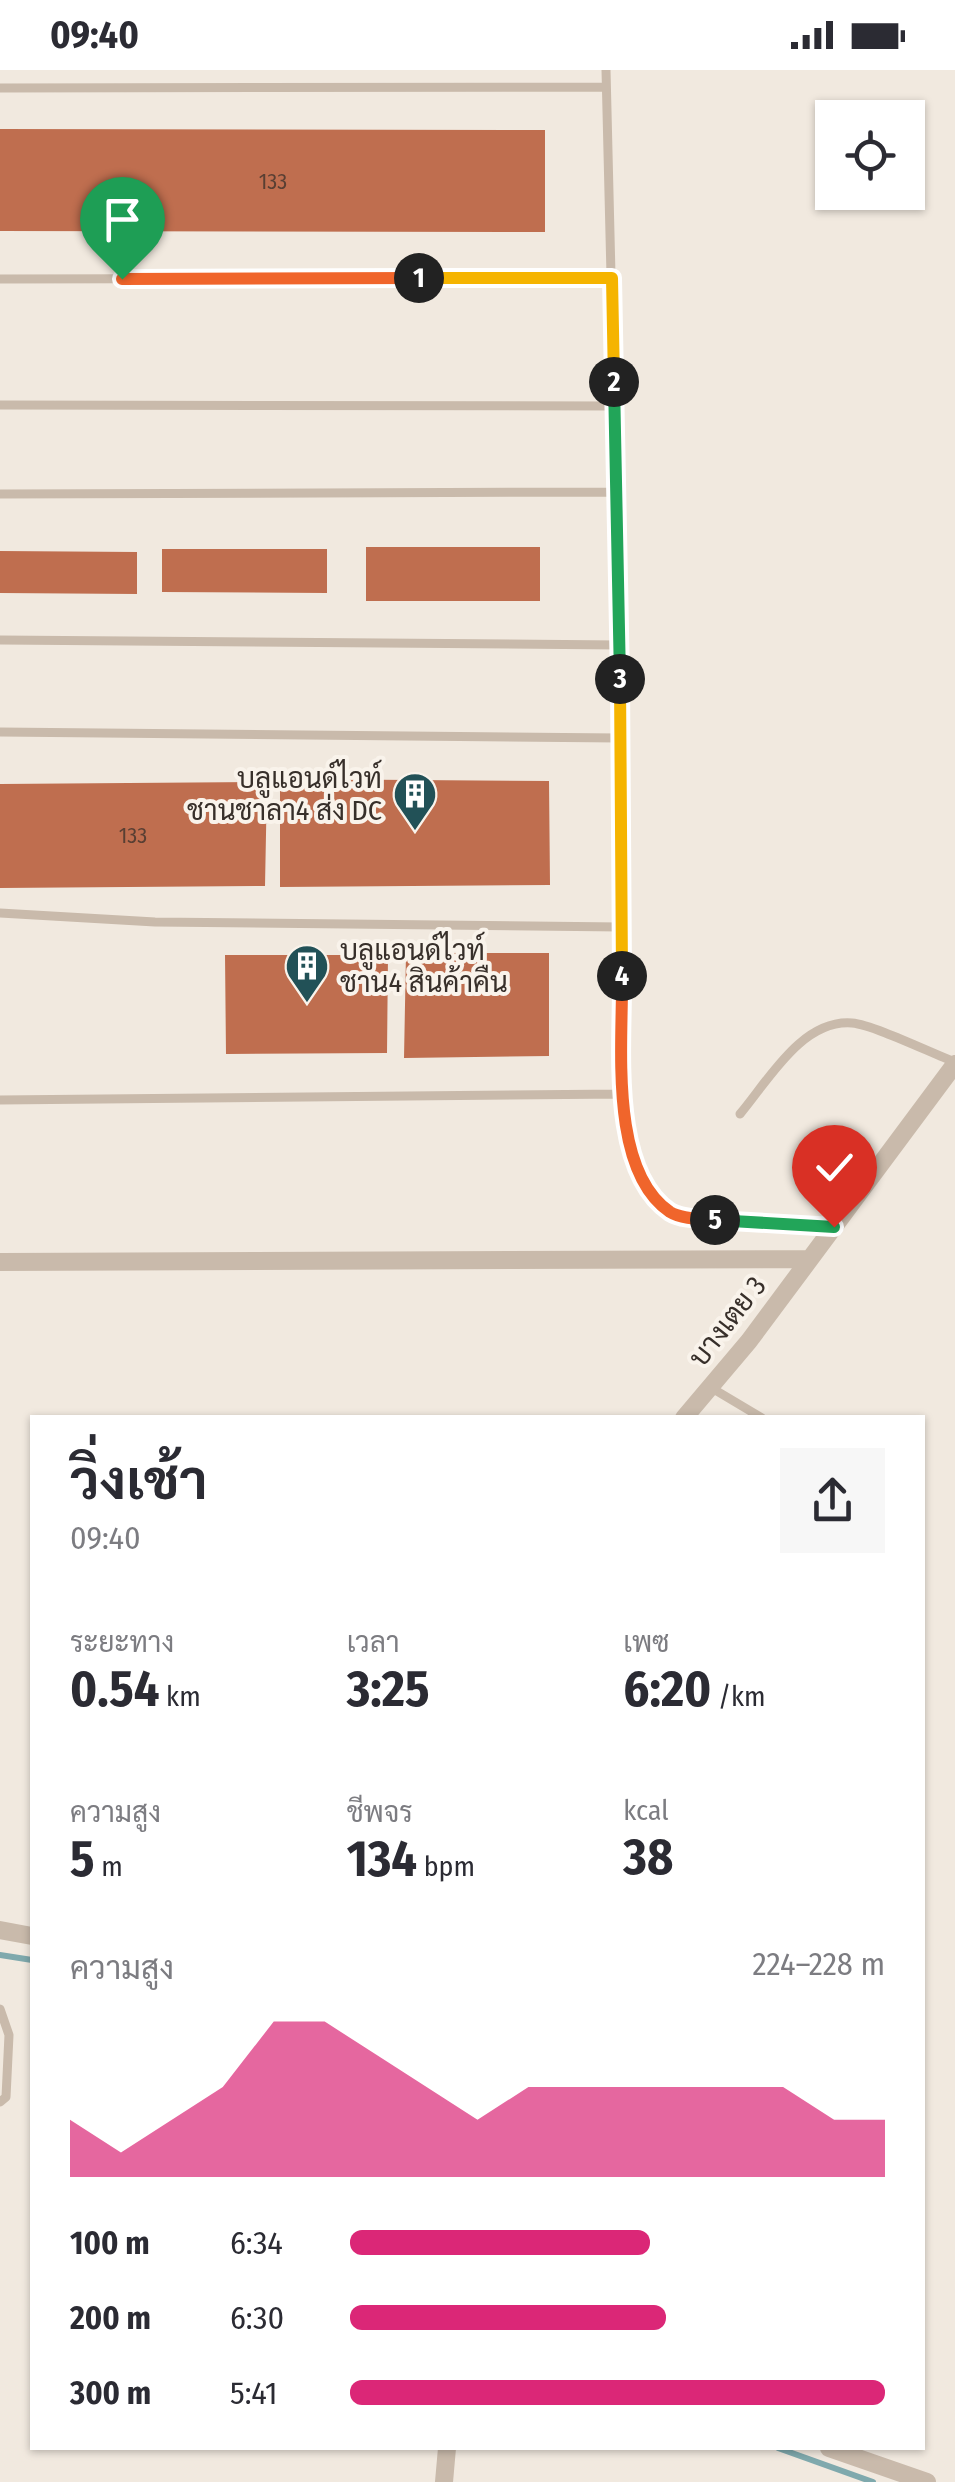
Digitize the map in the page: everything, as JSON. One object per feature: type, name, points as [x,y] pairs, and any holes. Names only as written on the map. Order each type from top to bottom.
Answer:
[{"type":"street","name":"บางเตย 3","points":[[687,1415],[834,1227],[955,1063]]},
{"type":"street","points":[[0,1262],[810,1258]]},
{"type":"street","points":[[0,1930],[30,1936]]},
{"type":"street","points":[[444,2482],[446,2450]]},
{"type":"street","points":[[834,2450],[927,2482]]},
{"type":"lane","points":[[606,70],[620,646],[623,1094],[628,1136],[649,1194],[673,1214],[717,1221],[834,1227]]},
{"type":"lane","points":[[0,88],[606,87]]},
{"type":"lane","points":[[0,279],[612,278]]},
{"type":"lane","points":[[0,405],[614,406]]},
{"type":"lane","points":[[0,494],[616,492]]},
{"type":"lane","points":[[0,640],[620,646]]},
{"type":"lane","points":[[0,732],[619,738]]},
{"type":"lane","points":[[0,913],[155,922],[621,928]]},
{"type":"lane","points":[[740,1114],[800,1042],[824,1025],[854,1023],[955,1063]]},
{"type":"lane","points":[[0,1100],[623,1094]]},
{"type":"lane","points":[[710,1387],[757,1415]]},
{"type":"lane","points":[[0,2009],[10,2035],[6,2097],[0,2102]]},
{"type":"building","points":[[0,129],[545,130],[545,232],[0,231]]},
{"type":"building","points":[[366,547],[540,547],[540,601],[366,601]]},
{"type":"building","points":[[162,549],[327,549],[327,593],[162,592]]},
{"type":"building","points":[[0,551],[137,552],[137,594],[0,593]]},
{"type":"building","name":"บลูแอนด์ไวท์ ชานชาลา4 ส่ง DC","points":[[280,779],[549,781],[550,885],[280,887]]},
{"type":"building","points":[[267,782],[265,886],[0,888],[0,784]]},
{"type":"building","points":[[406,953],[549,953],[549,1056],[404,1058]]},
{"type":"building","name":"บลูแอนด์ไวท์ ชาน4 สินค้าคืน","points":[[225,955],[388,955],[387,1053],[226,1054]]},
{"type":"waterway","points":[[0,1955],[30,1960]]},
{"type":"waterway","points":[[784,2450],[873,2482]]},
{"type":"place","name":"บลูแอนด์ไวท์ ชานชาลา4 ส่ง DC","points":[[415,832]]},
{"type":"place","name":"บลูแอนด์ไวท์ ชาน4 สินค้าคืน","points":[[307,1004]]},
{"type":"route","points":[[122,279],[612,278],[620,646],[623,1094],[628,1136],[649,1194],[673,1214],[717,1221],[834,1227]]}]
